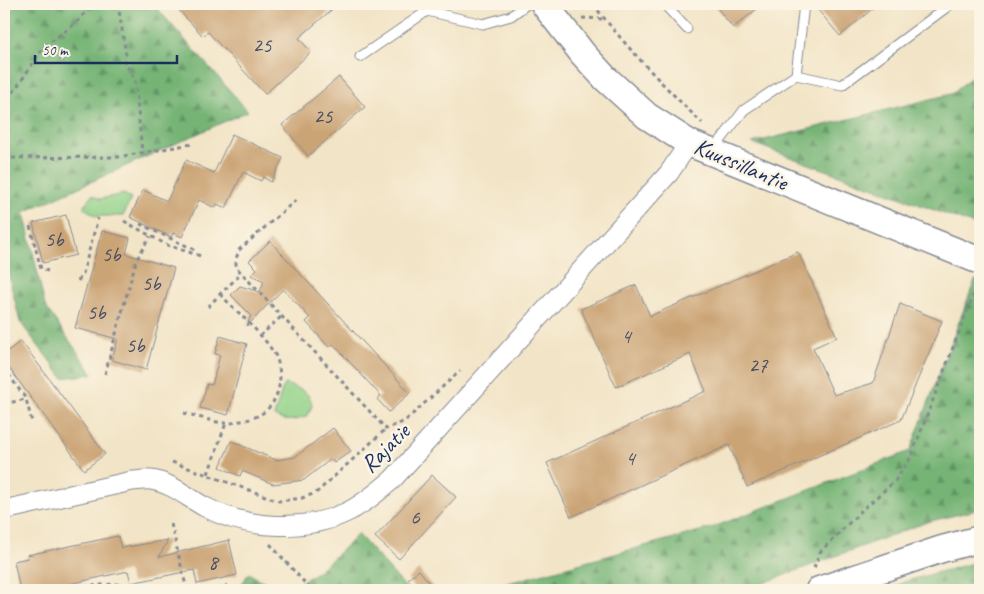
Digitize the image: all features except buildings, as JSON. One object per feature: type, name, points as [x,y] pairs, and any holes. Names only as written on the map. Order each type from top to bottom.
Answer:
[{"type":"main road","name":"Kuussillantie","points":[[544,4],[582,54],[605,78],[647,116],[689,143],[718,147],[980,261]]},
{"type":"main road","points":[[816,582],[980,540]]},
{"type":"street","name":"Rajatie","points":[[4,510],[132,481],[150,480],[166,485],[213,511],[252,524],[282,526],[314,522],[345,513],[369,499],[392,480],[669,173],[689,143]]},
{"type":"lane","points":[[360,57],[427,11],[484,24],[512,16],[527,4]]},
{"type":"lane","points":[[664,4],[687,29]]},
{"type":"lane","points":[[796,75],[804,4]]},
{"type":"lane","points":[[718,147],[744,110],[796,75],[842,85],[951,4]]},
{"type":"path","points":[[4,106],[44,47],[76,23],[93,4]]},
{"type":"path","points":[[118,4],[126,55],[125,63],[135,79],[142,152]]},
{"type":"path","points":[[593,4],[652,75],[718,147]]},
{"type":"path","points":[[579,18],[604,19]]},
{"type":"path","points":[[4,158],[118,157],[192,144]]},
{"type":"path","points":[[296,200],[239,250],[236,258],[236,267],[386,429]]},
{"type":"path","points":[[78,281],[83,273],[98,218]]},
{"type":"path","points":[[124,221],[167,245],[200,256]]},
{"type":"path","points":[[140,224],[193,249],[192,254]]},
{"type":"path","points":[[30,226],[41,269],[48,271]]},
{"type":"path","points":[[105,374],[136,261],[150,236]]},
{"type":"path","points":[[208,307],[242,273]]},
{"type":"path","points":[[816,582],[820,552],[864,508],[895,481],[911,457],[980,276]]},
{"type":"path","points":[[184,413],[226,424],[249,420],[261,415],[269,408],[278,393],[280,386],[279,365],[275,354],[220,294]]},
{"type":"path","points":[[260,336],[282,316]]},
{"type":"path","points":[[4,368],[26,399],[32,422]]},
{"type":"path","points":[[172,462],[279,500],[302,498],[316,493],[386,429],[405,421],[460,371]]},
{"type":"path","points":[[4,404],[26,399]]},
{"type":"path","points":[[208,474],[226,424]]},
{"type":"path","points":[[172,524],[187,590]]},
{"type":"path","points":[[252,524],[311,590]]},
{"type":"path","points":[[68,590],[116,584],[138,590]]},
{"type":"path","points":[[219,590],[227,585]]},
{"type":"path","points":[[155,590],[162,587],[178,590]]},
{"type":"green space","points":[[4,4],[157,4],[155,6],[248,111],[24,212],[45,306],[93,374],[63,378],[23,326],[20,322],[4,256]]},
{"type":"green space","points":[[980,70],[980,227],[752,143],[951,94]]},
{"type":"green space","points":[[124,194],[131,199],[123,216],[96,216],[83,207],[92,195],[100,199]]},
{"type":"green space","points":[[975,280],[980,282],[980,509],[927,522],[745,590],[482,590],[711,528],[910,451]]},
{"type":"green space","points":[[284,384],[298,388],[309,396],[312,406],[307,416],[290,421],[274,416]]},
{"type":"green space","points":[[358,534],[408,590],[238,590],[249,573],[261,580],[276,585],[293,586],[324,566]]},
{"type":"green space","points":[[980,561],[980,590],[885,590],[906,581]]}]
